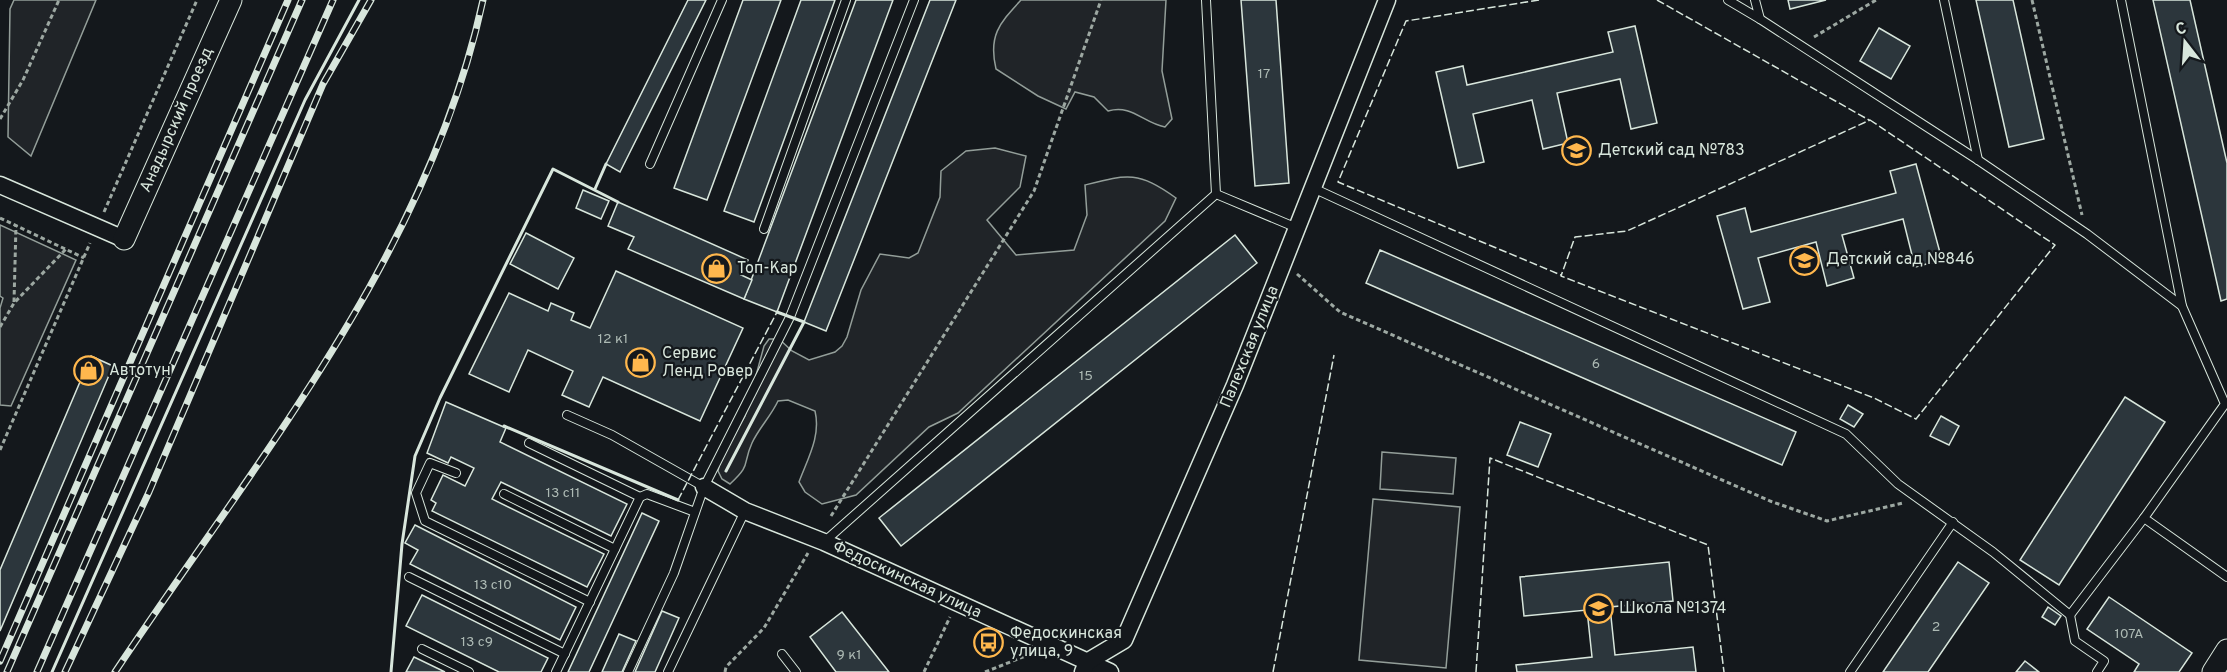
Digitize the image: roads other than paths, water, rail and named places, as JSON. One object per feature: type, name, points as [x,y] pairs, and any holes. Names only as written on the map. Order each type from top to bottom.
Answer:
[{"type":"street","name":"Анадырский проезд","points":[[124,239],[231,0]]},
{"type":"street","name":"Палехская улица","points":[[1085,667],[1124,640],[1235,385],[1388,0]]},
{"type":"street","points":[[0,185],[124,239]]},
{"type":"street","name":"Федоскинская улица","points":[[704,487],[745,511],[820,541],[1049,645],[1085,667],[1110,672]]},
{"type":"street","points":[[2213,672],[2227,650]]},
{"type":"lane","points":[[650,164],[722,0]]},
{"type":"lane","points":[[764,229],[846,0]]},
{"type":"lane","points":[[628,672],[674,573],[704,487],[790,317],[914,0]]},
{"type":"lane","points":[[1206,0],[1216,194]]},
{"type":"lane","points":[[1728,0],[1978,160],[2086,234],[2182,306]]},
{"type":"lane","points":[[1755,0],[1760,19]]},
{"type":"lane","points":[[1944,0],[1978,160]]},
{"type":"lane","points":[[2070,615],[2144,518],[2225,404],[2182,306],[2121,0]]},
{"type":"lane","points":[[1313,188],[1846,434],[1898,484],[1953,522],[2070,615],[2075,641],[2104,662],[2097,672]]},
{"type":"lane","points":[[1216,194],[1298,228]]},
{"type":"lane","points":[[820,541],[1216,194]]},
{"type":"lane","points":[[567,416],[612,435],[704,487]]},
{"type":"lane","points":[[529,443],[640,497]]},
{"type":"lane","points":[[456,473],[430,463],[416,494],[425,521],[590,602]]},
{"type":"lane","points":[[504,494],[615,549]]},
{"type":"lane","points":[[556,672],[640,497],[647,494],[696,512]]},
{"type":"lane","points":[[668,672],[745,511]]},
{"type":"lane","points":[[2144,518],[2227,577]]},
{"type":"lane","points":[[1850,672],[1953,522]]},
{"type":"lane","points":[[409,577],[565,654]]},
{"type":"lane","points":[[422,649],[469,672]]},
{"type":"lane","points":[[782,654],[796,672]]},
{"type":"railway","points":[[0,661],[288,0]]},
{"type":"railway","points":[[7,672],[302,0]]},
{"type":"railway","points":[[37,672],[333,0]]},
{"type":"railway","points":[[65,672],[149,492],[323,84],[371,0]]},
{"type":"railway","points":[[115,672],[279,433],[331,352],[380,269],[422,183],[457,93],[483,0]]},
{"type":"place","name":"Детский сад №783","points":[[1577,151]]},
{"type":"place","name":"Детский сад №846","points":[[1805,260]]},
{"type":"place","name":"Топ-Кар","points":[[716,269]]},
{"type":"place","name":"Сервис Ленд Ровер","points":[[641,363]]},
{"type":"place","name":"Автотун","points":[[88,371]]},
{"type":"place","name":"Школа №1374","points":[[1598,609]]},
{"type":"place","name":"Федоскинская улица, 9","points":[[989,643]]}]
